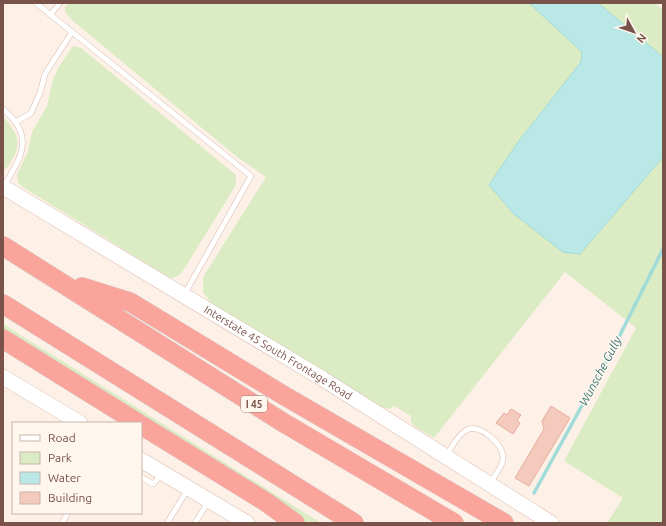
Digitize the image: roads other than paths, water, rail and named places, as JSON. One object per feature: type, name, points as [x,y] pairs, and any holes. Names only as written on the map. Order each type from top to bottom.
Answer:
[{"type":"highway","name":"I 45","points":[[3,246],[58,279],[284,423],[454,523]]},
{"type":"highway","points":[[58,279],[130,302],[276,391],[504,523]]},
{"type":"highway","points":[[3,304],[354,523]]},
{"type":"highway","points":[[3,340],[136,422]]},
{"type":"highway","points":[[142,426],[266,502],[295,523]]},
{"type":"main road","name":"Interstate 45 South Frontage Road","points":[[3,187],[323,379],[551,523]]},
{"type":"main road","points":[[3,377],[78,422]]},
{"type":"main road","points":[[142,461],[209,500],[231,517],[247,523]]},
{"type":"lane","points":[[36,3],[251,176],[184,296]]},
{"type":"lane","points":[[50,15],[60,3]]},
{"type":"lane","points":[[16,122],[31,113],[40,93],[45,74],[72,32]]},
{"type":"lane","points":[[3,109],[16,122],[22,132],[24,142],[21,155],[3,187]]},
{"type":"lane","points":[[445,457],[465,431],[473,428],[482,431],[494,440],[502,450],[503,459],[489,484]]},
{"type":"lane","points":[[142,478],[153,484],[163,473]]},
{"type":"lane","points":[[167,523],[189,488]]},
{"type":"lane","points":[[195,523],[209,500]]},
{"type":"lane","points":[[62,523],[67,514]]},
{"type":"water","points":[[529,3],[598,3],[663,57],[663,157],[580,254],[563,252],[514,214],[489,185],[518,142],[581,62],[582,52]]},
{"type":"waterway","name":"Wunsche Gully","points":[[534,493],[613,349],[663,249]]}]
